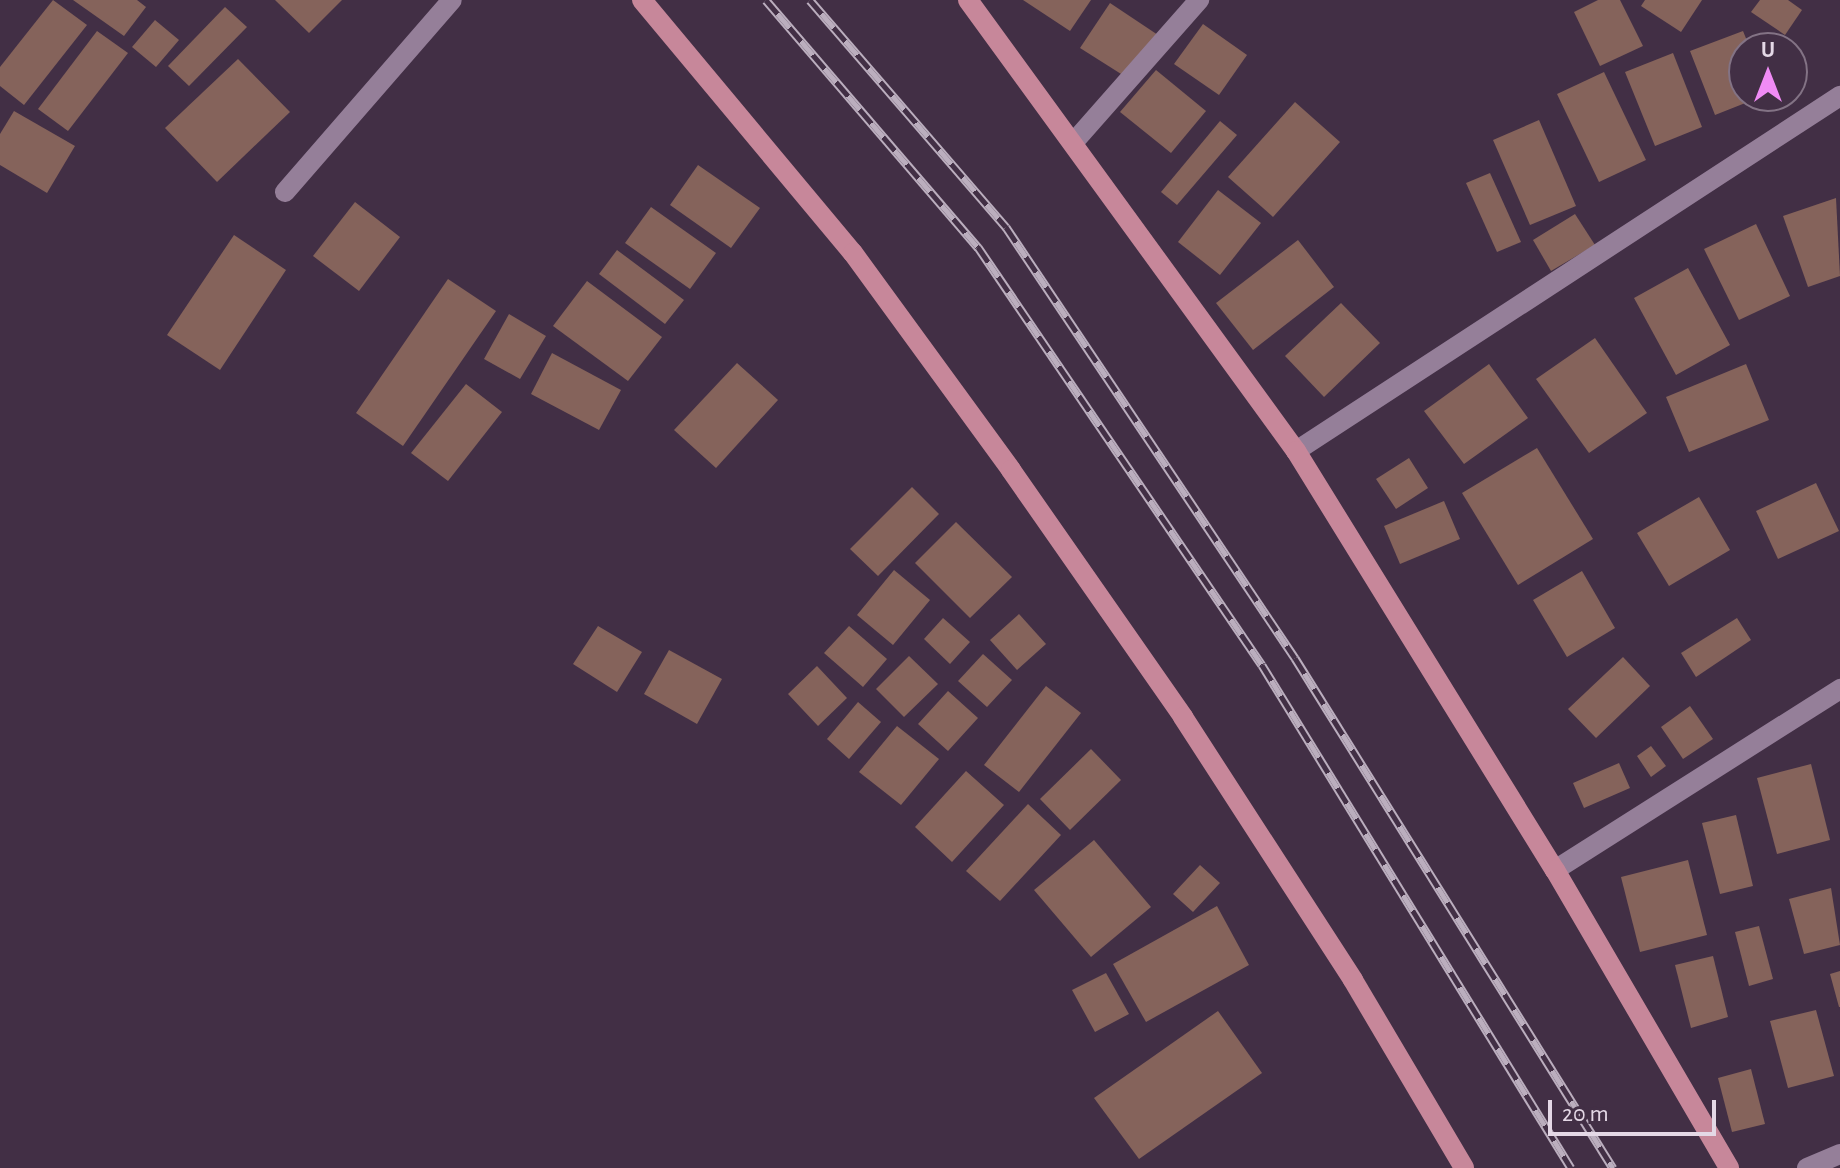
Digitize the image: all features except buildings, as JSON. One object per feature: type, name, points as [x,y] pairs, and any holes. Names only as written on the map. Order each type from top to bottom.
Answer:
[{"type":"main road","points":[[642,0],[853,253],[1037,507],[1183,717],[1353,980],[1464,1168]]},
{"type":"main road","points":[[968,0],[1296,451],[1555,870],[1729,1168]]},
{"type":"street","points":[[285,192],[452,0]]},
{"type":"street","points":[[1073,143],[1199,0]]},
{"type":"street","points":[[1296,451],[1840,96]]},
{"type":"street","points":[[1555,870],[1840,689]]},
{"type":"street","points":[[1807,1168],[1840,1154]]},
{"type":"railway","points":[[766,0],[978,247],[1262,665],[1571,1168]]},
{"type":"railway","points":[[810,0],[1006,227],[1295,658],[1613,1168]]}]
